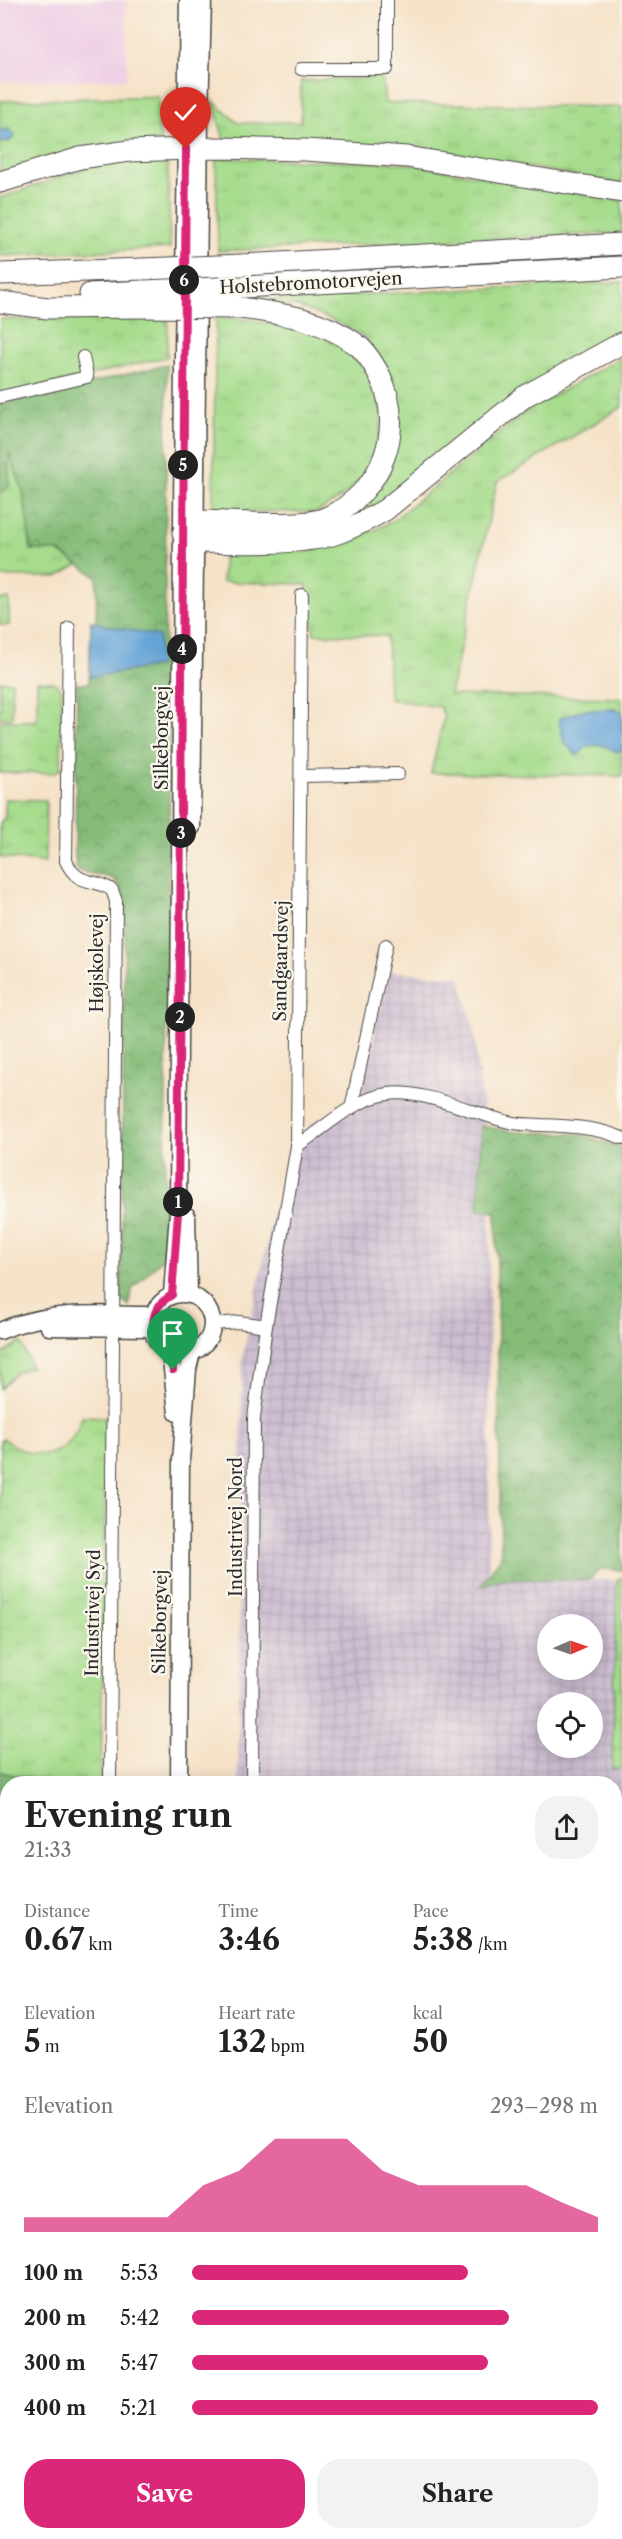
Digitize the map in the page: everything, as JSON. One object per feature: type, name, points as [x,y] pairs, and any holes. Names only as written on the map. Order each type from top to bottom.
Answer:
[{"type":"highway","points":[[0,182],[80,158],[129,151],[306,150],[407,157],[622,192]]},
{"type":"highway","name":"Holstebromotorvejen","points":[[0,274],[242,265],[622,244]]},
{"type":"highway","name":"Holstebromotorvejen","points":[[144,299],[243,287],[622,267]]},
{"type":"highway","points":[[0,300],[48,308],[144,299],[240,308],[297,316],[328,326],[358,345],[374,366],[386,390],[392,421],[388,450],[375,479],[354,501],[329,517],[318,521],[192,532]]},
{"type":"highway","points":[[192,532],[304,540],[333,535],[363,523],[385,510],[525,396],[622,343]]},
{"type":"main road","name":"Silkeborgvej","points":[[188,0],[193,149],[187,1214],[189,1294]]},
{"type":"main road","name":"Silkeborgvej","points":[[193,149],[203,0]]},
{"type":"main road","name":"Silkeborgvej","points":[[172,1295],[178,1213],[192,532]]},
{"type":"main road","points":[[189,1294],[205,1304],[210,1311],[213,1324],[208,1340],[202,1347],[192,1352],[179,1354],[170,1352],[160,1344],[153,1321],[164,1300],[172,1295],[189,1294]]},
{"type":"main road","points":[[0,1331],[21,1322],[50,1315],[113,1321],[153,1321]]},
{"type":"main road","points":[[0,1342],[23,1332],[113,1321]]},
{"type":"main road","name":"Silkeborgvej","points":[[170,1352],[182,1461]]},
{"type":"main road","name":"Silkeborgvej","points":[[179,1776],[182,1461],[188,1369],[192,1352]]},
{"type":"street","points":[[301,69],[387,69],[387,0]]},
{"type":"street","points":[[0,397],[87,377],[83,357]]},
{"type":"street","name":"Sandgaardsvej","points":[[267,1326],[297,1146],[302,595]]},
{"type":"street","name":"Højskolevej","points":[[69,628],[66,861],[72,874],[86,881],[102,884],[112,890],[116,901],[113,1443]]},
{"type":"street","points":[[302,776],[398,774]]},
{"type":"street","points":[[351,1109],[386,945]]},
{"type":"street","points":[[297,1146],[351,1109],[372,1098],[390,1093],[415,1095],[511,1123],[572,1126],[604,1131],[622,1138]]},
{"type":"street","points":[[213,1324],[239,1322],[267,1326]]},
{"type":"street","name":"Industrivej Nord","points":[[252,1776],[254,1418],[267,1326]]},
{"type":"street","name":"Industrivej Syd","points":[[110,1776],[113,1443]]},
{"type":"shaded area","points":[[0,0],[126,0],[127,79],[0,82]]},
{"type":"shaded area","points":[[388,971],[460,977],[473,1025],[490,1163],[489,1580],[617,1580],[612,1769],[622,1769],[622,1776],[238,1776],[242,1361],[274,1209],[310,1125],[361,1094]]},
{"type":"green space","points":[[382,77],[385,103],[622,107],[622,184],[435,150],[377,145],[224,140],[213,101],[238,123],[301,122],[301,81]]},
{"type":"green space","points":[[158,96],[160,141],[0,174],[0,143],[9,141],[10,130],[0,130],[0,101]]},
{"type":"green space","points":[[152,158],[168,163],[170,248],[0,256],[0,198],[89,167]]},
{"type":"green space","points":[[216,158],[404,163],[622,201],[622,233],[218,251]]},
{"type":"green space","points":[[622,282],[622,334],[378,504],[341,522],[400,422],[395,383],[364,336],[299,307],[251,300]]},
{"type":"green space","points":[[216,318],[236,318],[292,327],[322,336],[349,352],[367,372],[377,391],[382,417],[377,446],[365,475],[343,496],[318,512],[213,511]]},
{"type":"green space","points":[[0,319],[168,319],[167,357],[0,396]]},
{"type":"green space","points":[[622,357],[622,407],[497,482],[450,695],[622,698],[622,776],[431,773],[444,716],[440,707],[389,699],[387,636],[314,634],[306,584],[222,582],[224,549],[307,551],[351,541],[391,522],[525,412]]},
{"type":"green space","points":[[167,365],[164,699],[170,736],[164,1257],[132,1289],[129,1306],[121,1300],[125,900],[117,882],[106,876],[93,875],[77,869],[75,859],[77,684],[89,683],[91,621],[96,622],[97,577],[58,551],[31,550],[23,491],[9,452],[9,486],[0,493],[0,404]]},
{"type":"green space","points":[[8,450],[23,491],[31,550],[57,551],[78,565],[57,577],[0,577],[0,493],[9,486]]},
{"type":"green space","points":[[0,599],[9,599],[9,625],[0,625]]},
{"type":"green space","points":[[0,681],[12,682],[12,718],[0,718]]},
{"type":"green space","points":[[37,681],[53,682],[62,689],[61,769],[54,773],[0,773],[0,721],[37,721]]},
{"type":"green space","points":[[5,799],[46,800],[45,863],[0,857],[0,823],[5,817]]},
{"type":"green space","points":[[481,1126],[515,1132],[579,1134],[622,1148],[622,1570],[600,1569],[589,1580],[502,1579],[480,1586],[501,1557],[496,1212],[478,1210]]},
{"type":"green space","points":[[21,1342],[31,1367],[17,1372],[0,1389],[0,1356]]},
{"type":"green space","points":[[82,1416],[106,1417],[101,1776],[19,1776],[0,1772],[0,1440],[4,1439],[28,1452],[51,1453],[61,1449],[77,1430]]},
{"type":"green space","points":[[622,1577],[622,1769],[612,1769],[617,1580]]},
{"type":"green space","points":[[0,1772],[19,1776],[0,1776]]},
{"type":"water","points":[[0,130],[10,130],[15,135],[10,141],[0,143]]},
{"type":"water","points":[[91,622],[159,636],[159,666],[90,677]]},
{"type":"water","points":[[615,709],[622,712],[622,750],[617,752],[602,745],[588,746],[577,756],[564,742],[558,719],[583,710]]},
{"type":"route","points":[[173,1370],[170,1352],[160,1344],[152,1328],[157,1307],[172,1295],[178,1213],[186,149]]}]
